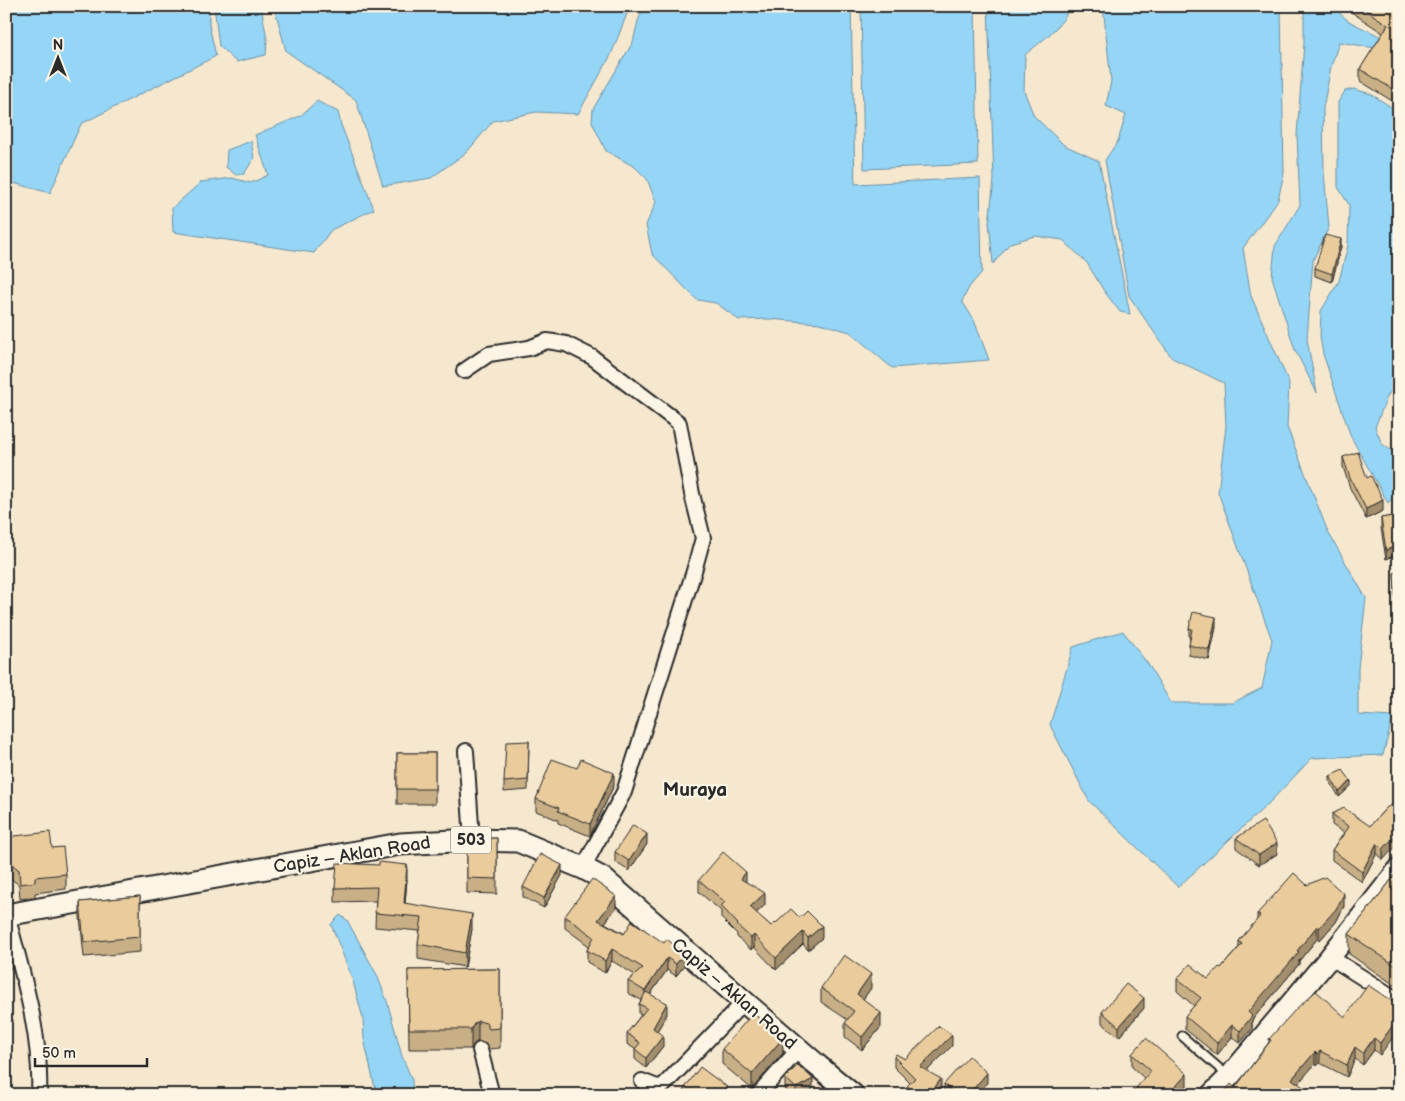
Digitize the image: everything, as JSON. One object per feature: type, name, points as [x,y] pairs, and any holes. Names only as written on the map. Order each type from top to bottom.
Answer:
[{"type":"main road","name":"Capiz – Aklan Road","points":[[7,915],[400,844],[472,840],[518,841],[602,878],[798,1050],[853,1095]]},
{"type":"main road","points":[[1211,1095],[1229,1077],[1330,957],[1399,869]]},
{"type":"street","points":[[464,371],[489,354],[529,348],[547,342],[566,344],[592,357],[679,423],[702,538],[694,571],[624,792],[583,868]]},
{"type":"street","points":[[466,751],[472,840]]},
{"type":"street","points":[[7,915],[29,1002],[40,1074],[39,1095]]},
{"type":"street","points":[[1330,957],[1399,1001]]},
{"type":"street","points":[[642,1081],[657,1087],[663,1086],[744,1002]]},
{"type":"street","points":[[480,1050],[492,1095]]},
{"type":"street","points":[[758,1095],[798,1050]]},
{"type":"lane","points":[[1182,1036],[1229,1077]]},
{"type":"water","points":[[6,6],[209,6],[209,25],[216,56],[81,124],[50,193],[6,181]]},
{"type":"water","points":[[214,6],[261,6],[267,39],[266,55],[236,62],[219,46]]},
{"type":"water","points":[[274,6],[630,6],[611,55],[578,114],[536,112],[493,121],[467,152],[431,178],[383,186],[356,100],[286,51]]},
{"type":"water","points":[[644,6],[851,6],[855,184],[980,178],[982,272],[970,286],[962,301],[974,320],[989,360],[892,368],[850,332],[819,323],[768,319],[739,320],[716,303],[697,300],[652,254],[646,225],[656,202],[647,179],[635,167],[606,151],[592,122],[593,109],[633,42]]},
{"type":"water","points":[[861,6],[975,6],[978,164],[864,169]]},
{"type":"water","points":[[988,6],[1070,6],[1067,14],[1057,27],[1025,55],[1024,91],[1034,116],[1064,145],[1099,161],[1130,314],[1120,312],[1104,291],[1087,263],[1063,240],[1035,236],[1010,243],[993,264],[989,222],[994,180]]},
{"type":"water","points":[[1103,6],[1281,6],[1284,173],[1278,200],[1243,248],[1251,296],[1289,383],[1287,427],[1328,532],[1366,598],[1358,668],[1358,715],[1393,717],[1383,755],[1312,758],[1268,804],[1178,887],[1089,801],[1050,725],[1073,647],[1123,631],[1150,667],[1171,703],[1232,703],[1262,688],[1272,640],[1218,492],[1226,426],[1224,383],[1172,358],[1129,296],[1105,160],[1118,141],[1126,115],[1106,106],[1111,81]]},
{"type":"water","points":[[1304,6],[1335,6],[1334,8],[1349,21],[1385,39],[1396,50],[1399,57],[1375,48],[1339,42],[1331,67],[1323,108],[1324,173],[1329,227],[1313,260],[1307,339],[1317,393],[1295,350],[1272,277],[1275,246],[1300,205],[1297,135],[1304,43]]},
{"type":"water","points":[[1354,89],[1371,94],[1399,112],[1399,381],[1388,395],[1375,427],[1382,444],[1399,456],[1399,491],[1388,503],[1351,437],[1323,354],[1320,336],[1321,311],[1339,281],[1348,245],[1349,205],[1338,187],[1338,102],[1345,91]]},
{"type":"water","points":[[317,101],[338,112],[341,125],[374,209],[331,230],[314,253],[173,232],[172,208],[201,182],[232,178],[251,183],[268,175],[255,135],[300,116]]},
{"type":"water","points":[[251,141],[254,158],[244,174],[236,175],[226,167],[227,150]]},
{"type":"water","points":[[340,915],[347,920],[377,975],[387,1001],[402,1056],[412,1080],[413,1095],[380,1095],[374,1084],[364,1039],[363,1018],[352,978],[331,924]]},
{"type":"building","points":[[1360,6],[1399,7],[1399,89],[1397,92],[1360,69],[1388,25]]},
{"type":"building","points":[[1325,235],[1341,239],[1332,274],[1315,268]]},
{"type":"building","points":[[1358,452],[1367,478],[1371,476],[1383,500],[1366,509],[1350,478],[1343,457]]},
{"type":"building","points":[[1399,515],[1399,545],[1386,550],[1381,518]]},
{"type":"building","points":[[1394,573],[1399,573],[1399,617],[1397,617]]},
{"type":"building","points":[[1193,612],[1216,617],[1209,650],[1189,645],[1192,629],[1189,628]]},
{"type":"building","points":[[529,741],[528,780],[504,782],[506,742]]},
{"type":"building","points":[[397,753],[435,753],[435,789],[397,789]]},
{"type":"building","points":[[552,759],[577,768],[581,759],[614,773],[590,824],[558,811],[559,808],[536,799]]},
{"type":"building","points":[[1343,770],[1351,781],[1339,792],[1330,776]]},
{"type":"building","points":[[1399,800],[1399,832],[1383,849],[1377,843],[1362,872],[1332,850],[1349,827],[1332,814],[1344,808],[1370,826],[1386,808]]},
{"type":"building","points":[[1263,821],[1277,843],[1259,855],[1236,838]]},
{"type":"building","points":[[633,825],[647,834],[629,861],[615,852]]},
{"type":"building","points":[[50,832],[52,848],[63,847],[66,874],[35,877],[35,882],[20,884],[19,870],[9,862],[6,837]]},
{"type":"building","points":[[497,838],[497,879],[467,878],[467,839]]},
{"type":"building","points":[[723,852],[746,872],[741,879],[765,893],[750,907],[771,926],[791,909],[800,918],[807,911],[822,926],[808,938],[803,932],[776,958],[754,935],[751,938],[737,925],[721,906],[725,902],[699,880]]},
{"type":"building","points":[[540,854],[562,865],[544,898],[523,887]]},
{"type":"building","points":[[379,862],[407,865],[404,903],[472,914],[465,953],[418,944],[422,917],[375,913],[377,887],[335,888],[337,863],[379,865]]},
{"type":"building","points":[[1399,870],[1399,968],[1349,934]]},
{"type":"building","points":[[1294,873],[1307,885],[1325,877],[1344,894],[1336,909],[1319,928],[1317,926],[1297,951],[1299,952],[1248,1012],[1252,1016],[1240,1031],[1232,1025],[1217,1043],[1185,1016],[1201,998],[1177,979],[1190,964],[1208,979],[1219,967],[1221,968],[1242,944],[1239,941],[1260,916],[1257,914]]},
{"type":"building","points":[[592,879],[616,896],[598,920],[624,934],[632,921],[664,943],[667,939],[684,954],[676,964],[667,958],[645,991],[628,981],[643,968],[612,949],[605,961],[587,950],[594,937],[565,916]]},
{"type":"building","points":[[140,896],[140,937],[84,942],[80,902]]},
{"type":"building","points":[[6,937],[11,959],[6,959]]},
{"type":"building","points":[[844,955],[871,974],[857,994],[881,1013],[862,1037],[845,1023],[854,1011],[821,988]]},
{"type":"building","points":[[500,969],[500,1028],[489,1029],[486,1023],[478,1021],[471,1029],[409,1029],[408,970]]},
{"type":"building","points":[[1126,984],[1144,998],[1119,1027],[1102,1012]]},
{"type":"building","points":[[1368,985],[1399,1006],[1399,1017],[1380,1043],[1374,1038],[1363,1053],[1355,1047],[1347,1065],[1320,1051],[1317,1054],[1315,1052],[1292,1079],[1306,1089],[1302,1095],[1222,1095],[1231,1084],[1235,1088],[1271,1040],[1269,1039],[1296,1009],[1316,991],[1345,1017]]},
{"type":"building","points":[[646,992],[667,1003],[653,1028],[663,1036],[646,1058],[635,1049],[640,1043],[627,1033],[647,1008],[639,1004]]},
{"type":"building","points":[[753,1013],[783,1038],[752,1074],[722,1049]]},
{"type":"building","points":[[939,1026],[952,1035],[920,1067],[941,1079],[929,1095],[918,1095],[907,1086],[915,1078],[894,1057],[896,1054],[905,1059]]},
{"type":"building","points":[[1146,1038],[1187,1074],[1168,1095],[1130,1095],[1151,1071],[1132,1054]]},
{"type":"building","points":[[969,1056],[987,1073],[968,1095],[956,1095],[944,1084]]},
{"type":"building","points":[[798,1065],[813,1079],[796,1088],[785,1078]]},
{"type":"building","points":[[700,1067],[727,1087],[720,1095],[685,1095],[687,1092],[684,1089]]},
{"type":"building","points":[[615,1089],[620,1095],[609,1095]]},
{"type":"district","name":"Muraya","points":[[695,790]]}]
